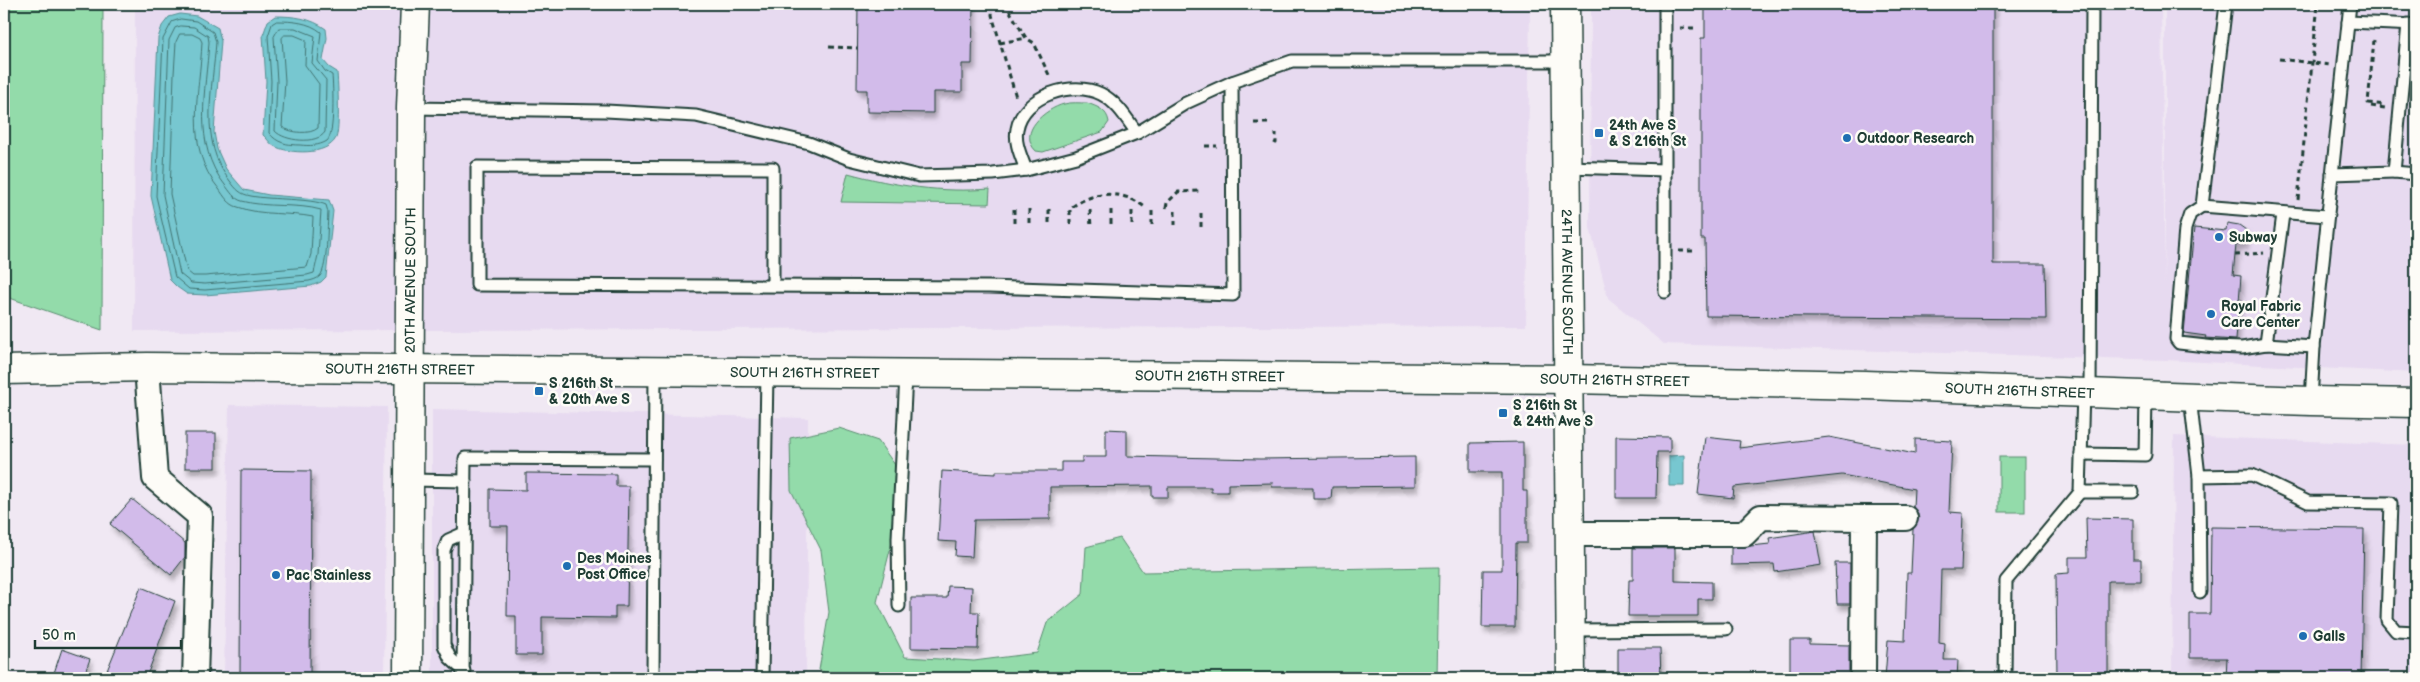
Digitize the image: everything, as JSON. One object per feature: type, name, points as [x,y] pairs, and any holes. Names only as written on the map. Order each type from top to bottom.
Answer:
[{"type":"main road","name":"20TH AVENUE SOUTH","points":[[408,678],[411,108],[415,4]]},
{"type":"main road","name":"24TH AVENUE SOUTH","points":[[1565,4],[1571,678]]},
{"type":"main road","name":"SOUTH 216TH STREET","points":[[4,370],[148,367],[1569,379],[2086,392],[2416,403]]},
{"type":"street","points":[[148,367],[155,478],[200,516],[195,678]]},
{"type":"street","points":[[1570,534],[1744,534],[1761,516],[1905,518]]},
{"type":"street","points":[[1863,678],[1864,518]]},
{"type":"lane","points":[[1665,4],[1665,292]]},
{"type":"lane","points":[[2005,678],[2006,582],[2080,492],[2086,392],[2092,4]]},
{"type":"lane","points":[[2202,206],[2226,4]]},
{"type":"lane","points":[[2311,401],[2314,347],[2350,4]]},
{"type":"lane","points":[[2348,22],[2412,24],[2394,172]]},
{"type":"lane","points":[[411,108],[606,111],[696,116],[810,143],[849,159],[919,176],[993,174],[1026,170],[1076,157],[1137,133],[1186,103],[1232,82],[1292,61],[1566,61]]},
{"type":"lane","points":[[773,286],[773,168],[477,167],[477,285],[989,287],[1233,294],[1232,82]]},
{"type":"lane","points":[[1026,170],[1017,137],[1017,129],[1023,113],[1040,97],[1061,90],[1077,89],[1100,93],[1113,101],[1137,133]]},
{"type":"lane","points":[[1567,167],[1665,170]]},
{"type":"lane","points":[[2332,174],[2394,172],[2416,174]]},
{"type":"lane","points":[[2314,347],[2266,344],[2242,348],[2179,343],[2176,339],[2185,229],[2190,214],[2202,206],[2283,214],[2327,216]]},
{"type":"lane","points":[[2266,344],[2283,214]]},
{"type":"lane","points":[[653,678],[655,371]]},
{"type":"lane","points":[[762,678],[767,371]]},
{"type":"lane","points":[[899,606],[898,538],[906,374]]},
{"type":"lane","points":[[2081,454],[2145,454],[2146,394]]},
{"type":"lane","points":[[2190,395],[2199,476],[2200,592]]},
{"type":"lane","points":[[464,675],[465,458],[654,459]]},
{"type":"lane","points":[[2199,476],[2252,475],[2308,502],[2392,503],[2387,620],[2396,631],[2416,632]]},
{"type":"lane","points":[[410,480],[465,481]]},
{"type":"lane","points":[[2080,492],[2133,492]]},
{"type":"lane","points":[[464,533],[448,540],[444,550],[444,646],[450,658],[464,675]]},
{"type":"lane","points":[[1571,630],[1726,629]]},
{"type":"path","points":[[993,4],[992,15],[1016,97]]},
{"type":"path","points":[[1003,4],[1009,10],[1026,38],[1034,44],[1049,76]]},
{"type":"path","points":[[2298,204],[2318,4]]},
{"type":"path","points":[[1675,28],[1695,28]]},
{"type":"path","points":[[1000,44],[1026,38]]},
{"type":"path","points":[[2371,106],[2385,108],[2385,104],[2368,103],[2374,40]]},
{"type":"path","points":[[828,47],[858,48]]},
{"type":"path","points":[[2279,59],[2331,65]]},
{"type":"path","points":[[1254,123],[1272,123]]},
{"type":"path","points":[[1274,142],[1276,143],[1276,133]]},
{"type":"path","points":[[1205,146],[1223,146]]},
{"type":"path","points":[[1166,208],[1167,203],[1178,192],[1200,191]]},
{"type":"path","points":[[1070,228],[1071,208],[1087,197],[1112,194],[1137,201],[1146,208]]},
{"type":"path","points":[[1014,209],[1014,227]]},
{"type":"path","points":[[1029,209],[1029,227]]},
{"type":"path","points":[[1049,209],[1050,227]]},
{"type":"path","points":[[1090,210],[1091,228]]},
{"type":"path","points":[[1111,210],[1111,228]]},
{"type":"path","points":[[1132,211],[1132,229]]},
{"type":"path","points":[[1152,211],[1152,229]]},
{"type":"path","points":[[1175,211],[1175,229]]},
{"type":"path","points":[[1201,213],[1201,230]]},
{"type":"path","points":[[1675,251],[1696,251]]},
{"type":"path","points":[[2235,255],[2264,253]]},
{"type":"shaded area","points":[[135,4],[1530,4],[1526,326],[134,331]]},
{"type":"shaded area","points":[[1591,4],[2161,4],[2165,284],[2165,4],[2416,4],[2416,373],[2166,360],[1664,344],[1608,298],[1590,228]]},
{"type":"shaded area","points":[[229,405],[387,407],[384,678],[224,678]]},
{"type":"shaded area","points":[[432,409],[808,418],[806,678],[432,678]]},
{"type":"shaded area","points":[[2174,436],[2416,445],[2416,678],[2172,678]]},
{"type":"green space","points":[[4,4],[103,4],[102,330],[4,296]]},
{"type":"green space","points":[[1087,103],[1104,112],[1108,118],[1109,122],[1102,132],[1043,152],[1036,151],[1031,144],[1030,136],[1036,122],[1042,116],[1064,104]]},
{"type":"green space","points":[[848,173],[884,182],[936,189],[990,189],[989,204],[841,202]]},
{"type":"green space","points":[[839,428],[878,441],[907,482],[877,602],[905,657],[974,661],[1037,653],[1047,623],[1083,594],[1086,547],[1120,538],[1143,572],[1439,567],[1437,678],[838,678],[819,670],[829,612],[821,550],[791,490],[790,438]]},
{"type":"green space","points":[[1999,457],[2025,457],[2025,512],[1999,512]]},
{"type":"water","points":[[180,14],[197,16],[218,28],[221,41],[214,132],[217,149],[226,169],[244,190],[269,195],[329,200],[333,211],[326,277],[321,282],[311,286],[205,295],[187,294],[170,280],[151,196],[158,38],[162,26],[169,17]]},
{"type":"water","points":[[275,16],[302,18],[326,29],[327,38],[323,60],[337,72],[338,116],[336,138],[325,148],[307,152],[289,151],[274,146],[263,135],[266,81],[263,35],[268,21]]},
{"type":"water","points":[[1684,455],[1684,486],[1669,486],[1669,456]]},
{"type":"building","points":[[858,4],[973,4],[972,64],[962,64],[962,92],[933,92],[933,113],[867,112],[867,90],[857,90]]},
{"type":"building","name":"Outdoor Research","points":[[1705,4],[1993,4],[1993,264],[2045,264],[2046,319],[1706,316],[1705,239],[1701,239],[1701,38],[1705,38]]},
{"type":"building","points":[[2227,223],[2239,225],[2246,230],[2245,243],[2236,245],[2233,275],[2241,276],[2236,340],[2205,338],[2206,336],[2184,333],[2194,228],[2226,231]]},
{"type":"building","points":[[1106,429],[1127,430],[1127,456],[1260,459],[1415,457],[1415,486],[1332,487],[1331,499],[1313,499],[1313,487],[1272,487],[1273,483],[1228,484],[1228,492],[1211,492],[1211,487],[1168,487],[1168,497],[1152,497],[1152,486],[1050,487],[1050,519],[974,520],[972,557],[955,556],[956,542],[938,541],[942,471],[996,474],[996,471],[1061,471],[1061,462],[1082,462],[1082,457],[1106,457]]},
{"type":"building","points":[[185,433],[216,433],[216,468],[185,468]]},
{"type":"building","points":[[1616,436],[1670,437],[1670,452],[1657,452],[1656,498],[1616,498]]},
{"type":"building","points":[[1705,437],[1740,441],[1739,448],[1829,437],[1915,454],[1915,439],[1952,441],[1949,512],[1963,513],[1961,570],[1941,570],[1939,643],[1945,644],[1944,660],[1958,660],[1957,678],[1885,678],[1888,640],[1905,641],[1907,573],[1911,573],[1913,529],[1919,518],[1913,507],[1914,489],[1842,475],[1734,487],[1733,498],[1698,494]]},
{"type":"building","points":[[1523,442],[1523,491],[1527,491],[1527,543],[1516,543],[1515,627],[1482,627],[1483,570],[1502,570],[1502,472],[1470,472],[1470,443]]},
{"type":"building","name":"Pac Stainless","points":[[241,470],[311,471],[310,678],[240,678]]},
{"type":"building","name":"Des Moines Post Office","points":[[526,473],[616,474],[616,486],[629,486],[627,606],[615,606],[615,618],[542,617],[542,655],[516,655],[516,616],[507,616],[508,526],[490,526],[490,489],[526,490]]},
{"type":"building","points":[[132,499],[185,543],[185,557],[171,575],[110,524]]},
{"type":"building","points":[[2086,518],[2133,519],[2133,559],[2141,559],[2141,581],[2108,581],[2108,678],[2057,678],[2056,574],[2069,573],[2069,557],[2087,557]]},
{"type":"building","points":[[2211,527],[2364,529],[2361,678],[2226,678],[2227,658],[2190,658],[2190,614],[2210,614]]},
{"type":"building","points":[[1815,531],[1821,565],[1775,572],[1774,564],[1731,565],[1731,548],[1770,544],[1769,538]]},
{"type":"building","points":[[1633,548],[1675,548],[1675,581],[1712,582],[1712,599],[1698,599],[1698,616],[1628,616],[1629,580],[1633,580]]},
{"type":"building","points":[[1835,563],[1850,563],[1850,604],[1837,604]]},
{"type":"building","points":[[948,586],[972,587],[971,612],[979,612],[978,649],[911,648],[911,598],[947,598]]},
{"type":"building","points":[[141,587],[175,601],[146,678],[104,678]]},
{"type":"building","points":[[1790,640],[1810,640],[1810,644],[1849,645],[1849,678],[1790,678]]},
{"type":"building","points":[[1618,648],[1660,648],[1661,678],[1618,678]]},
{"type":"building","points":[[62,649],[90,659],[83,678],[69,678],[54,673]]},
{"type":"place","name":"24th Ave S & S 216th St","points":[[1599,133]]},
{"type":"place","name":"Outdoor Research","points":[[1847,138]]},
{"type":"place","name":"Subway","points":[[2219,237]]},
{"type":"place","name":"Royal Fabric Care Center","points":[[2211,314]]},
{"type":"place","name":"S 216th St & 20th Ave S","points":[[539,391]]},
{"type":"place","name":"S 216th St & 24th Ave S","points":[[1503,413]]},
{"type":"place","name":"Des Moines Post Office","points":[[567,566]]},
{"type":"place","name":"Pac Stainless","points":[[276,575]]},
{"type":"place","name":"Galls","points":[[2303,636]]}]
